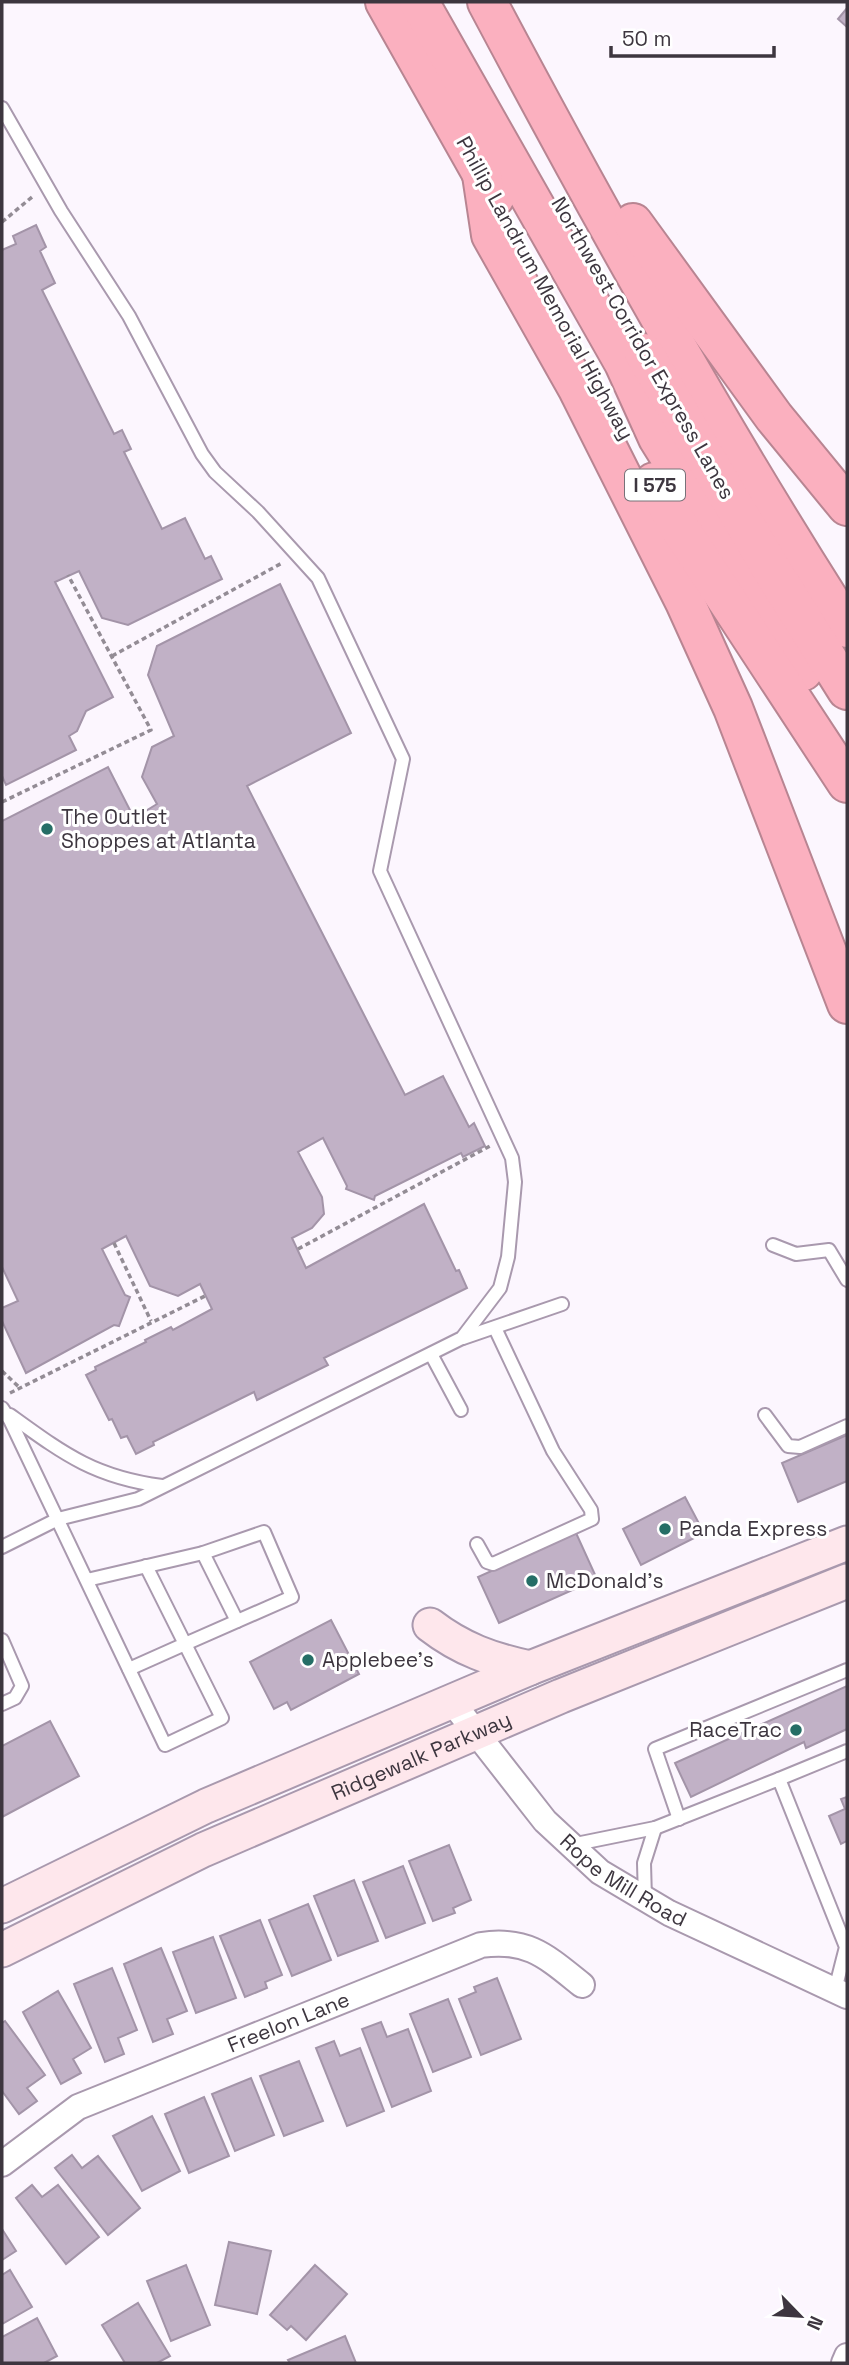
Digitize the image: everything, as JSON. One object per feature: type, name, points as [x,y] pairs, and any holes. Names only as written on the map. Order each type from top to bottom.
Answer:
[{"type":"highway","name":"Phillip Landrum Memorial Highway","points":[[385,2],[681,530],[847,783]]},
{"type":"highway","points":[[419,2],[624,363],[658,438],[847,740]]},
{"type":"highway","name":"Northwest Corridor Express Lanes","points":[[446,2],[682,420],[847,690]]},
{"type":"highway","points":[[488,2],[689,367],[779,521],[847,628]]},
{"type":"highway","points":[[520,64],[716,340],[774,417],[847,506]]},
{"type":"highway","points":[[482,175],[491,235],[578,389],[685,602],[733,708],[847,1004]]},
{"type":"main road","name":"Ridgewalk Parkway","points":[[2,1906],[137,1837],[530,1668],[847,1542]]},
{"type":"main road","name":"Ridgewalk Parkway","points":[[2,1950],[192,1856],[474,1734],[847,1581]]},
{"type":"main road","points":[[430,1625],[457,1644],[478,1654],[530,1668]]},
{"type":"street","name":"Rope Mill Road","points":[[452,1702],[528,1802],[569,1846],[600,1872],[646,1900],[841,1993]]},
{"type":"street","name":"Freelon Lane","points":[[2,2164],[78,2107],[481,1945],[506,1941],[542,1952],[582,1985]]},
{"type":"street","points":[[844,2363],[847,2356]]},
{"type":"lane","points":[[2,108],[129,316],[202,454],[215,472],[318,578],[404,759],[380,871],[504,1139],[512,1158],[515,1182],[508,1257],[500,1288],[462,1338]]},
{"type":"lane","points":[[773,1245],[796,1254],[829,1250],[847,1280]]},
{"type":"lane","points":[[2,1547],[58,1519],[138,1499],[462,1338],[562,1304]]},
{"type":"lane","points":[[477,1544],[487,1562],[493,1564],[592,1519],[591,1510],[553,1451],[495,1328]]},
{"type":"lane","points":[[431,1354],[461,1410]]},
{"type":"lane","points":[[2,1409],[80,1463],[122,1481],[162,1486]]},
{"type":"lane","points":[[2,1409],[58,1519],[165,1745],[222,1718],[146,1566]]},
{"type":"lane","points":[[765,1415],[788,1446],[800,1447],[847,1426]]},
{"type":"lane","points":[[87,1580],[203,1553],[264,1532],[292,1597],[129,1669]]},
{"type":"lane","points":[[203,1553],[237,1621]]},
{"type":"lane","points":[[2,1640],[22,1686],[15,1698],[2,1704]]},
{"type":"lane","points":[[679,1819],[655,1749],[847,1670]]},
{"type":"lane","points":[[569,1846],[655,1828],[847,1751]]},
{"type":"lane","points":[[779,1779],[846,1947],[841,1993]]},
{"type":"lane","points":[[646,1900],[644,1863],[655,1828]]},
{"type":"path","points":[[2,222],[47,185]]},
{"type":"path","points":[[112,656],[297,555]]},
{"type":"path","points":[[2,802],[151,730],[68,575]]},
{"type":"path","points":[[298,1249],[504,1139]]},
{"type":"path","points":[[114,1243],[151,1321]]},
{"type":"path","points":[[2,1398],[205,1296]]},
{"type":"path","points":[[2,1371],[20,1388]]},
{"type":"building","points":[[847,8],[847,27],[838,19]]},
{"type":"building","points":[[36,225],[46,247],[40,251],[55,283],[42,290],[114,434],[122,430],[131,449],[124,452],[162,529],[185,518],[205,559],[211,556],[222,579],[128,625],[102,618],[79,571],[55,582],[113,697],[86,711],[77,731],[69,736],[76,750],[6,785],[2,776],[2,250],[16,244],[13,236]]},
{"type":"building","points":[[280,584],[351,733],[247,786],[405,1095],[443,1076],[469,1127],[474,1123],[485,1146],[463,1157],[461,1153],[375,1196],[374,1200],[346,1189],[347,1186],[323,1138],[298,1152],[322,1197],[324,1214],[312,1228],[292,1238],[306,1268],[424,1204],[467,1288],[324,1358],[328,1365],[257,1400],[254,1392],[153,1442],[154,1445],[136,1454],[127,1436],[121,1438],[112,1419],[109,1420],[86,1375],[96,1370],[95,1367],[146,1342],[145,1340],[171,1327],[173,1330],[212,1309],[200,1284],[178,1296],[150,1286],[126,1236],[102,1249],[125,1295],[130,1297],[119,1326],[114,1325],[26,1373],[2,1321],[2,1308],[18,1301],[2,1267],[2,821],[108,767],[134,818],[157,804],[142,777],[152,747],[174,736],[148,675],[157,646]]},
{"type":"building","points":[[847,1435],[847,1481],[798,1502],[782,1463]]},
{"type":"building","points":[[685,1497],[704,1533],[641,1565],[623,1529]]},
{"type":"building","points":[[576,1533],[597,1579],[499,1623],[478,1577]]},
{"type":"building","points":[[331,1620],[359,1674],[291,1710],[287,1702],[274,1709],[250,1662]]},
{"type":"building","points":[[847,1686],[847,1729],[806,1748],[804,1742],[691,1797],[675,1763]]},
{"type":"building","points":[[50,1721],[79,1776],[2,1817],[2,1746]]},
{"type":"building","points":[[847,1797],[847,1841],[841,1844],[829,1816],[845,1809],[841,1799]]},
{"type":"building","points":[[449,1845],[471,1900],[453,1908],[455,1913],[433,1921],[409,1861]]},
{"type":"building","points":[[403,1866],[425,1923],[386,1938],[363,1882]]},
{"type":"building","points":[[354,1880],[378,1941],[338,1956],[314,1896]]},
{"type":"building","points":[[308,1904],[331,1960],[292,1976],[269,1920]]},
{"type":"building","points":[[260,1920],[282,1975],[265,1982],[267,1988],[245,1997],[220,1936]]},
{"type":"building","points":[[213,1937],[236,1998],[196,2013],[173,1952]]},
{"type":"building","points":[[161,1948],[187,2011],[167,2019],[173,2034],[153,2042],[124,1964]]},
{"type":"building","points":[[112,1968],[137,2030],[118,2038],[124,2054],[105,2062],[74,1984]]},
{"type":"building","points":[[497,1978],[521,2039],[481,2055],[459,1999],[476,1992],[474,1987]]},
{"type":"building","points":[[58,1991],[91,2048],[73,2059],[81,2073],[61,2084],[23,2012]]},
{"type":"building","points":[[448,1999],[471,2057],[433,2072],[410,2014]]},
{"type":"building","points":[[5,2021],[45,2075],[27,2088],[37,2101],[19,2114],[2,2091],[2,2023]]},
{"type":"building","points":[[381,2022],[387,2037],[408,2029],[431,2091],[392,2107],[362,2029]]},
{"type":"building","points":[[334,2041],[340,2056],[360,2048],[384,2111],[347,2126],[316,2048]]},
{"type":"building","points":[[299,2061],[323,2121],[284,2136],[260,2076]]},
{"type":"building","points":[[251,2078],[274,2135],[235,2151],[212,2094]]},
{"type":"building","points":[[204,2097],[229,2156],[189,2173],[165,2114]]},
{"type":"building","points":[[152,2116],[180,2171],[142,2191],[113,2136]]},
{"type":"building","points":[[72,2155],[82,2168],[98,2156],[140,2208],[108,2235],[55,2168]]},
{"type":"building","points":[[32,2185],[42,2197],[58,2185],[99,2237],[66,2264],[16,2198]]},
{"type":"building","points":[[2,2229],[16,2251],[2,2260]]},
{"type":"building","points":[[229,2242],[271,2251],[257,2314],[215,2305]]},
{"type":"building","points":[[186,2265],[210,2325],[171,2341],[147,2281]]},
{"type":"building","points":[[315,2265],[347,2294],[306,2340],[291,2326],[287,2330],[270,2315]]},
{"type":"building","points":[[10,2270],[32,2307],[2,2324],[2,2275]]},
{"type":"building","points":[[138,2303],[170,2356],[157,2363],[125,2363],[102,2325]]},
{"type":"building","points":[[37,2318],[57,2356],[44,2363],[2,2363],[2,2337]]},
{"type":"building","points":[[345,2336],[356,2363],[290,2363],[288,2360]]},
{"type":"place","name":"The Outlet Shoppes at Atlanta","points":[[47,829]]},
{"type":"place","name":"Panda Express","points":[[665,1529]]},
{"type":"place","name":"McDonald's","points":[[532,1581]]},
{"type":"place","name":"Applebee's","points":[[308,1660]]},
{"type":"place","name":"RaceTrac","points":[[796,1730]]}]
